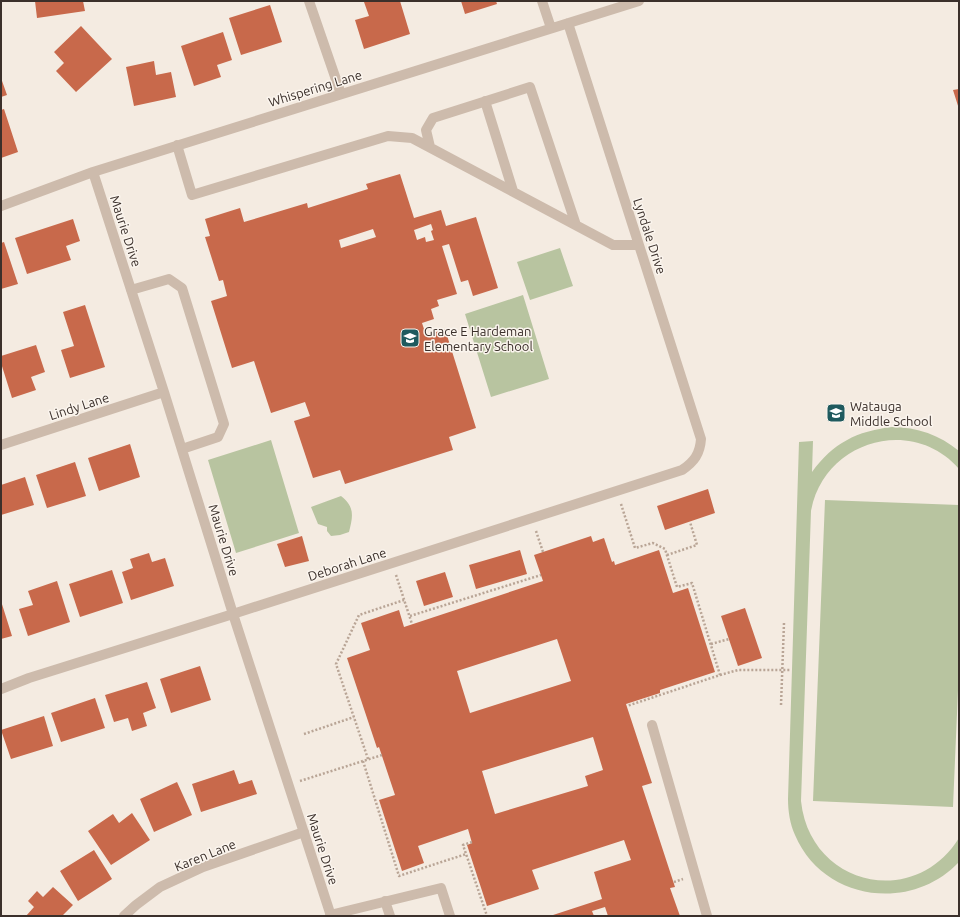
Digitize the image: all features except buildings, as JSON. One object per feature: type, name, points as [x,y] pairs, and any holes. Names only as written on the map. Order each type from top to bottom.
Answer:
[{"type":"street","points":[[309,1],[341,94]]},
{"type":"street","points":[[542,1],[551,28]]},
{"type":"street","name":"Whispering Lane","points":[[1,206],[93,172],[177,145],[639,1]]},
{"type":"street","name":"Lyndale Drive","points":[[568,23],[701,439],[700,449],[696,458]]},
{"type":"street","points":[[430,147],[426,130],[433,118],[530,87],[576,225]]},
{"type":"street","points":[[485,101],[513,191]]},
{"type":"street","points":[[177,145],[192,195],[388,136],[412,138],[613,245],[639,245]]},
{"type":"street","name":"Maurie Drive","points":[[93,172],[330,915]]},
{"type":"street","points":[[131,290],[169,279],[182,288],[224,424],[218,437],[182,449]]},
{"type":"street","name":"Lindy Lane","points":[[1,445],[164,392]]},
{"type":"street","name":"Deborah Lane","points":[[1,689],[29,678],[682,470],[690,465],[696,458]]},
{"type":"street","points":[[652,725],[707,916]]},
{"type":"street","name":"Karen Lane","points":[[124,916],[160,887],[203,867],[304,832]]},
{"type":"street","points":[[330,915],[441,888],[450,916]]},
{"type":"street","points":[[385,902],[390,916]]},
{"type":"path","points":[[621,504],[635,548],[653,543],[665,549],[678,587],[692,583],[720,675]]},
{"type":"path","points":[[667,555],[698,545],[690,522]]},
{"type":"path","points":[[536,531],[543,552]]},
{"type":"path","points":[[396,575],[412,624]]},
{"type":"path","points":[[410,616],[541,575]]},
{"type":"path","points":[[368,759],[336,664],[359,614],[404,600]]},
{"type":"path","points":[[441,601],[443,606]]},
{"type":"path","points":[[781,705],[784,623]]},
{"type":"path","points":[[711,644],[728,639]]},
{"type":"path","points":[[627,706],[738,670],[791,670]]},
{"type":"path","points":[[304,734],[354,717]]},
{"type":"path","points":[[288,784],[382,755]]},
{"type":"path","points":[[363,761],[399,876],[466,854]]},
{"type":"path","points":[[472,842],[463,845],[487,916]]},
{"type":"green space","points":[[560,248],[573,286],[530,300],[517,262]]},
{"type":"green space","points":[[523,295],[549,379],[491,397],[465,314]]},
{"type":"green space","points":[[892,427],[919,430],[936,436],[952,445],[959,451],[959,469],[940,452],[918,443],[895,440],[872,444],[851,453],[833,467],[819,487],[811,511],[801,801],[809,830],[823,853],[843,869],[866,878],[892,880],[917,875],[940,861],[959,838],[959,862],[939,878],[917,889],[893,893],[870,892],[847,886],[826,874],[808,857],[795,835],[788,808],[799,442],[813,441],[812,472],[828,453],[847,440],[857,435]]},
{"type":"green space","points":[[271,440],[299,533],[236,553],[208,460]]},
{"type":"green space","points":[[341,496],[349,504],[352,512],[349,532],[331,536],[327,531],[327,527],[318,524],[311,507]]},
{"type":"green space","points":[[825,500],[959,505],[959,667],[953,807],[813,801]]},
{"type":"place","name":"Grace E Hardeman Elementary School","points":[[410,338]]},
{"type":"place","name":"Watauga Middle School","points":[[836,413]]}]
